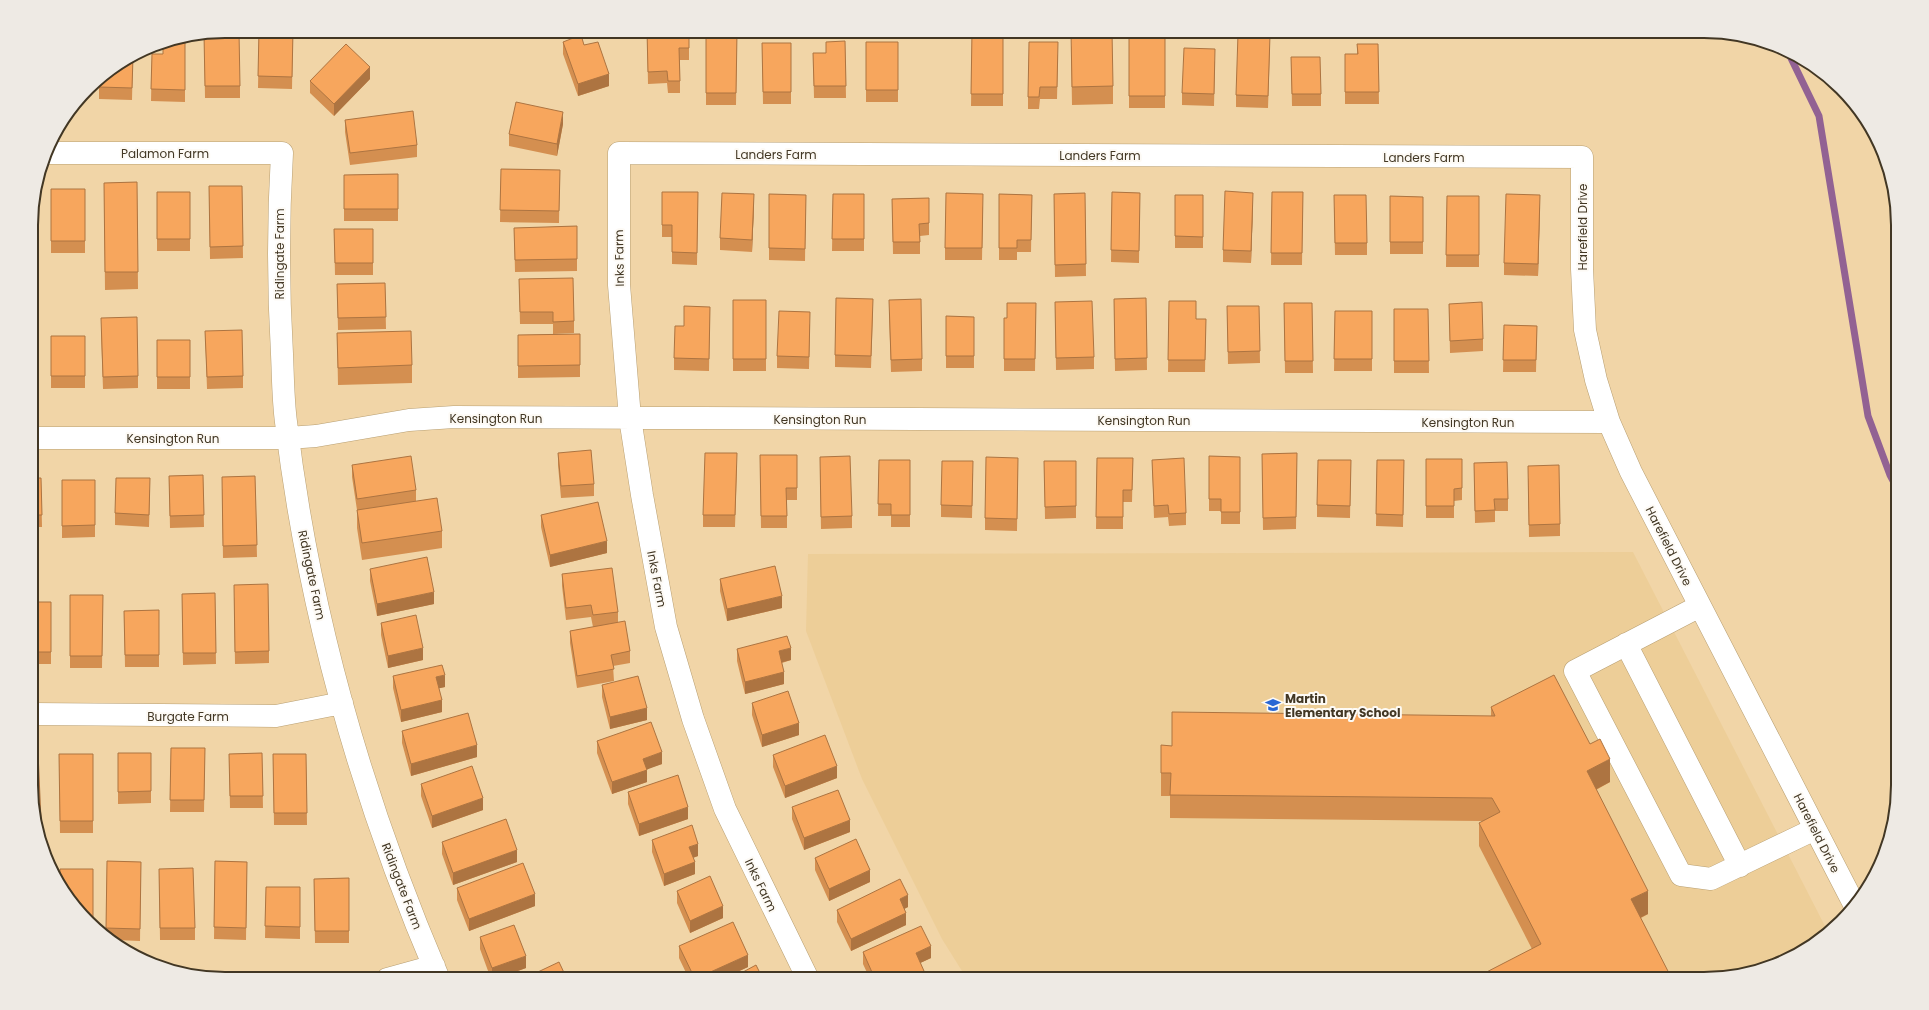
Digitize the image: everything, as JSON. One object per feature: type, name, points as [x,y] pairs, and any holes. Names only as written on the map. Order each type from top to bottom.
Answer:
[{"type":"street","name":"Palamon Farm","points":[[52,152],[282,153]]},
{"type":"street","name":"Ridingate Farm","points":[[282,153],[279,203],[279,291],[286,420],[306,553],[342,703],[378,822],[417,928],[436,972]]},
{"type":"street","name":"Landers Farm","points":[[619,153],[1582,157]]},
{"type":"street","name":"Inks Farm","points":[[619,153],[619,285],[630,418],[642,495],[666,627],[693,719],[725,809],[805,972]]},
{"type":"street","name":"Harefield Drive","points":[[1582,157],[1582,269],[1585,330],[1596,380],[1610,422],[1631,472],[1852,899]]},
{"type":"street","name":"Kensington Run","points":[[38,438],[288,438],[316,436],[409,420],[454,417],[1610,422]]},
{"type":"street","points":[[1700,606],[1575,671],[1681,875],[1711,879],[1815,829]]},
{"type":"street","points":[[1626,644],[1740,866]]},
{"type":"street","name":"Burgate Farm","points":[[38,714],[276,716],[342,703]]},
{"type":"shaded area","name":"Martin Elementary School","points":[[1633,552],[1826,927],[1808,941],[1776,958],[1753,966],[1716,972],[963,972],[942,939],[862,779],[806,631],[808,554]]},
{"type":"building","points":[[239,38],[240,86],[205,86],[204,39]]},
{"type":"building","points":[[259,38],[293,38],[292,77],[258,76]]},
{"type":"building","points":[[573,38],[582,38],[584,45],[598,42],[609,74],[578,84],[563,42]]},
{"type":"building","points":[[647,38],[689,38],[689,48],[679,48],[680,81],[668,81],[667,71],[648,72]]},
{"type":"building","points":[[706,38],[737,38],[736,93],[706,93]]},
{"type":"building","points":[[972,38],[1003,38],[1003,94],[971,94]]},
{"type":"building","points":[[1071,38],[1112,38],[1113,86],[1072,87]]},
{"type":"building","points":[[1129,38],[1165,38],[1165,96],[1129,96]]},
{"type":"building","points":[[1238,38],[1270,38],[1268,96],[1236,95]]},
{"type":"building","points":[[845,41],[846,86],[814,86],[813,53],[826,53],[826,42]]},
{"type":"building","points":[[185,42],[185,90],[151,89],[152,54],[163,54],[163,49]]},
{"type":"building","points":[[866,42],[898,42],[898,90],[866,90]]},
{"type":"building","points":[[1029,42],[1058,42],[1057,87],[1040,87],[1039,97],[1028,97]]},
{"type":"building","points":[[762,43],[791,43],[791,92],[763,92]]},
{"type":"building","points":[[346,44],[370,67],[334,104],[310,81]]},
{"type":"building","points":[[1357,44],[1378,44],[1379,92],[1345,92],[1345,54],[1358,54]]},
{"type":"building","points":[[1184,48],[1215,49],[1214,94],[1182,93]]},
{"type":"building","points":[[1291,57],[1320,57],[1321,94],[1292,94]]},
{"type":"building","points":[[133,62],[132,88],[99,87],[121,69]]},
{"type":"building","points":[[516,102],[563,112],[557,144],[509,134]]},
{"type":"building","points":[[413,111],[417,145],[350,153],[345,120]]},
{"type":"building","points":[[501,169],[560,170],[559,211],[500,210]]},
{"type":"building","points":[[398,174],[398,209],[344,209],[344,175]]},
{"type":"building","points":[[137,182],[138,272],[105,272],[104,183]]},
{"type":"building","points":[[209,186],[242,186],[243,246],[210,247]]},
{"type":"building","points":[[51,189],[85,189],[85,241],[51,241]]},
{"type":"building","points":[[1225,191],[1253,193],[1251,251],[1223,250]]},
{"type":"building","points":[[157,192],[190,192],[190,239],[157,239]]},
{"type":"building","points":[[662,192],[698,192],[697,253],[672,252],[672,225],[662,225]]},
{"type":"building","points":[[1112,192],[1140,193],[1139,251],[1111,250]]},
{"type":"building","points":[[1272,192],[1303,192],[1302,253],[1271,253]]},
{"type":"building","points":[[722,193],[754,194],[752,240],[720,238]]},
{"type":"building","points":[[946,193],[983,194],[982,248],[945,248]]},
{"type":"building","points":[[1085,193],[1086,264],[1055,265],[1054,194]]},
{"type":"building","points":[[769,194],[806,195],[805,249],[769,248]]},
{"type":"building","points":[[833,194],[864,194],[864,239],[832,239]]},
{"type":"building","points":[[999,194],[1032,195],[1031,240],[1017,240],[1017,248],[999,248]]},
{"type":"building","points":[[1506,194],[1540,195],[1538,264],[1504,263]]},
{"type":"building","points":[[1175,195],[1203,195],[1203,237],[1175,236]]},
{"type":"building","points":[[1334,195],[1366,195],[1367,243],[1335,243]]},
{"type":"building","points":[[1390,196],[1423,197],[1423,242],[1390,242]]},
{"type":"building","points":[[1447,196],[1479,196],[1479,255],[1446,255]]},
{"type":"building","points":[[929,198],[929,223],[919,224],[920,242],[893,242],[892,199]]},
{"type":"building","points":[[577,226],[577,259],[515,260],[514,228]]},
{"type":"building","points":[[334,229],[373,229],[373,263],[335,263]]},
{"type":"building","points":[[573,278],[574,321],[553,322],[553,312],[520,312],[519,279]]},
{"type":"building","points":[[385,283],[386,317],[338,318],[337,284]]},
{"type":"building","points":[[836,298],[873,299],[871,356],[835,355]]},
{"type":"building","points":[[1146,298],[1147,358],[1115,359],[1114,299]]},
{"type":"building","points":[[921,299],[922,359],[891,360],[889,300]]},
{"type":"building","points":[[733,300],[766,300],[766,359],[733,359]]},
{"type":"building","points":[[1092,301],[1094,357],[1056,358],[1055,302]]},
{"type":"building","points":[[1169,301],[1196,301],[1196,319],[1206,319],[1205,360],[1168,360]]},
{"type":"building","points":[[1482,302],[1483,339],[1450,341],[1449,304]]},
{"type":"building","points":[[1007,303],[1036,303],[1035,359],[1004,359],[1004,318],[1007,318]]},
{"type":"building","points":[[1284,303],[1312,303],[1313,361],[1285,361]]},
{"type":"building","points":[[684,306],[710,307],[709,359],[674,358],[675,326],[684,326]]},
{"type":"building","points":[[1227,306],[1259,306],[1260,351],[1228,352]]},
{"type":"building","points":[[1394,309],[1428,309],[1429,361],[1394,361]]},
{"type":"building","points":[[779,311],[810,312],[809,357],[777,356]]},
{"type":"building","points":[[1335,311],[1372,311],[1372,359],[1334,359]]},
{"type":"building","points":[[946,316],[974,317],[974,356],[946,356]]},
{"type":"building","points":[[137,317],[138,376],[103,377],[101,318]]},
{"type":"building","points":[[1504,325],[1537,326],[1536,360],[1503,360]]},
{"type":"building","points":[[242,330],[243,376],[207,377],[205,331]]},
{"type":"building","points":[[411,331],[412,365],[338,368],[337,333]]},
{"type":"building","points":[[580,334],[580,365],[518,366],[518,335]]},
{"type":"building","points":[[51,336],[85,336],[85,376],[51,376]]},
{"type":"building","points":[[157,340],[190,340],[190,377],[157,377]]},
{"type":"building","points":[[591,450],[594,484],[561,486],[558,453]]},
{"type":"building","points":[[705,453],[737,453],[735,515],[703,515]]},
{"type":"building","points":[[1297,453],[1296,517],[1263,518],[1262,454]]},
{"type":"building","points":[[760,455],[797,455],[797,488],[786,488],[787,516],[761,516]]},
{"type":"building","points":[[411,456],[416,490],[357,499],[352,465]]},
{"type":"building","points":[[850,456],[852,516],[821,517],[820,457]]},
{"type":"building","points":[[1209,456],[1240,457],[1240,512],[1221,512],[1221,499],[1209,499]]},
{"type":"building","points":[[986,457],[1018,458],[1017,519],[985,518]]},
{"type":"building","points":[[1097,458],[1133,458],[1132,490],[1123,490],[1123,517],[1096,517]]},
{"type":"building","points":[[1184,458],[1186,513],[1169,514],[1168,505],[1154,506],[1152,460]]},
{"type":"building","points":[[1426,459],[1462,459],[1462,488],[1454,489],[1454,506],[1426,506]]},
{"type":"building","points":[[879,460],[910,460],[910,515],[891,515],[891,504],[878,504]]},
{"type":"building","points":[[1318,460],[1351,460],[1350,506],[1317,505]]},
{"type":"building","points":[[1377,460],[1404,460],[1403,515],[1376,514]]},
{"type":"building","points":[[942,461],[973,461],[972,506],[941,505]]},
{"type":"building","points":[[1044,461],[1076,461],[1076,506],[1045,507]]},
{"type":"building","points":[[1507,462],[1508,499],[1494,499],[1495,510],[1475,511],[1474,463]]},
{"type":"building","points":[[1559,465],[1560,524],[1529,525],[1528,466]]},
{"type":"building","points":[[203,475],[204,515],[170,516],[169,476]]},
{"type":"building","points":[[255,476],[257,545],[223,546],[222,477]]},
{"type":"building","points":[[38,478],[41,478],[42,515],[38,515]]},
{"type":"building","points":[[116,478],[150,478],[149,515],[115,513]]},
{"type":"building","points":[[62,480],[95,480],[95,525],[62,526]]},
{"type":"building","points":[[437,498],[442,531],[362,543],[357,510]]},
{"type":"building","points":[[598,502],[607,541],[550,555],[541,515]]},
{"type":"building","points":[[427,557],[434,592],[377,604],[370,569]]},
{"type":"building","points":[[775,566],[782,596],[727,609],[720,579]]},
{"type":"building","points":[[612,568],[618,612],[593,615],[591,605],[566,608],[562,574]]},
{"type":"building","points":[[268,584],[269,651],[235,652],[234,585]]},
{"type":"building","points":[[215,593],[216,653],[183,653],[182,594]]},
{"type":"building","points":[[70,595],[103,595],[102,656],[70,656]]},
{"type":"building","points":[[38,602],[51,602],[51,652],[38,652]]},
{"type":"building","points":[[159,610],[159,655],[125,655],[124,611]]},
{"type":"building","points":[[416,615],[423,648],[388,656],[381,623]]},
{"type":"building","points":[[625,621],[630,651],[611,655],[614,669],[577,676],[570,631]]},
{"type":"building","points":[[787,636],[791,648],[779,651],[784,672],[745,682],[737,649]]},
{"type":"building","points":[[442,665],[445,675],[436,677],[442,700],[401,710],[393,676]]},
{"type":"building","points":[[1554,675],[1590,744],[1600,739],[1610,759],[1587,771],[1648,891],[1631,899],[1668,972],[1487,972],[1541,944],[1479,823],[1500,812],[1492,798],[1170,795],[1171,773],[1161,773],[1161,745],[1172,746],[1172,712],[1495,716],[1491,707]]},
{"type":"building","points":[[638,676],[647,708],[610,717],[602,685]]},
{"type":"building","points":[[788,691],[799,723],[762,735],[752,703]]},
{"type":"building","points":[[468,713],[477,745],[411,764],[402,731]]},
{"type":"building","points":[[651,722],[662,752],[643,759],[647,770],[612,782],[597,741]]},
{"type":"building","points":[[825,735],[837,766],[785,786],[773,755]]},
{"type":"building","points":[[171,748],[205,748],[204,800],[170,800]]},
{"type":"building","points":[[38,752],[41,815],[38,797]]},
{"type":"building","points":[[118,753],[151,753],[151,791],[118,792]]},
{"type":"building","points":[[262,753],[263,796],[230,796],[229,754]]},
{"type":"building","points":[[59,754],[93,754],[93,821],[60,821]]},
{"type":"building","points":[[273,754],[306,754],[307,813],[274,813]]},
{"type":"building","points":[[472,766],[483,798],[432,816],[421,784]]},
{"type":"building","points":[[678,775],[688,807],[639,824],[628,792]]},
{"type":"building","points":[[838,790],[850,820],[804,838],[792,807]]},
{"type":"building","points":[[506,819],[517,850],[453,873],[442,842]]},
{"type":"building","points":[[692,825],[698,844],[689,847],[695,862],[664,874],[652,840]]},
{"type":"building","points":[[856,839],[870,870],[829,889],[815,858]]},
{"type":"building","points":[[107,861],[141,862],[140,929],[106,928]]},
{"type":"building","points":[[215,861],[247,862],[246,928],[214,927]]},
{"type":"building","points":[[523,863],[535,894],[469,919],[457,888]]},
{"type":"building","points":[[193,868],[195,928],[160,928],[159,869]]},
{"type":"building","points":[[60,869],[93,869],[93,917],[69,889],[60,874]]},
{"type":"building","points":[[710,876],[723,906],[690,921],[677,891]]},
{"type":"building","points":[[349,878],[349,931],[315,931],[314,879]]},
{"type":"building","points":[[900,879],[908,895],[900,899],[906,913],[851,939],[837,910]]},
{"type":"building","points":[[266,887],[300,887],[300,927],[265,926]]},
{"type":"building","points":[[733,922],[748,955],[710,972],[692,972],[679,946]]},
{"type":"building","points":[[514,925],[526,956],[492,968],[480,937]]},
{"type":"building","points":[[921,926],[931,946],[916,953],[924,971],[922,972],[872,972],[863,952]]},
{"type":"building","points":[[559,962],[564,972],[538,972]]},
{"type":"building","points":[[756,965],[760,972],[743,972]]},
{"type":"waterway","points":[[1792,60],[1819,116],[1868,416],[1891,477]]},
{"type":"place","name":"Martin Elementary School","points":[[1273,705]]}]
